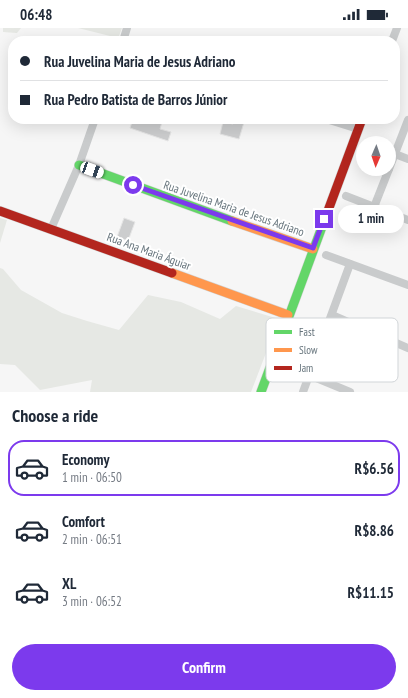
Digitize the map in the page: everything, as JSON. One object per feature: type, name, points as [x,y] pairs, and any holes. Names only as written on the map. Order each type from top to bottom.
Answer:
[{"type":"street","points":[[396,151],[408,120]]},
{"type":"street","points":[[51,229],[79,165],[93,124]]},
{"type":"street","points":[[342,124],[358,129]]},
{"type":"street","points":[[287,318],[360,124]]},
{"type":"street","points":[[396,154],[408,159]]},
{"type":"street","name":"Rua Juvelina Maria de Jesus Adriano","points":[[79,165],[186,205],[313,248]]},
{"type":"street","points":[[374,207],[386,176]]},
{"type":"street","points":[[346,196],[408,220]]},
{"type":"street","name":"Rua Ana Maria Águiar","points":[[0,211],[288,315]]},
{"type":"street","points":[[326,255],[408,285]]},
{"type":"street","points":[[337,318],[332,316],[350,264]]},
{"type":"street","points":[[398,344],[408,348]]},
{"type":"street","points":[[261,392],[266,378]]},
{"type":"street","points":[[303,392],[307,382]]},
{"type":"street","points":[[326,382],[350,392]]},
{"type":"shaded area","points":[[3,28],[21,28],[17,33],[3,32]]},
{"type":"shaded area","points":[[78,28],[122,28],[119,36],[110,36]]},
{"type":"shaded area","points":[[0,218],[7,220],[0,243]]},
{"type":"shaded area","points":[[0,268],[3,269],[21,290],[62,313],[119,330],[148,295],[181,302],[220,319],[236,306],[276,318],[266,318],[266,353],[251,392],[90,392],[92,380],[40,390],[15,365],[0,364]]},
{"type":"building","points":[[131,124],[161,124],[160,129],[171,132],[168,141],[130,128]]},
{"type":"building","points":[[222,124],[244,124],[239,139],[220,134]]},
{"type":"building","points":[[124,218],[135,222],[128,241],[117,237]]},
{"type":"traffic: fast","points":[[79,165],[232,221]]},
{"type":"traffic: fast","points":[[288,318],[326,216]]},
{"type":"traffic: fast","points":[[261,392],[266,378]]},
{"type":"traffic: slow","points":[[232,221],[313,249]]},
{"type":"traffic: slow","points":[[172,273],[288,315]]},
{"type":"traffic: jam","points":[[326,216],[360,124]]},
{"type":"traffic: jam","points":[[0,211],[172,273]]},
{"type":"route","points":[[133,185],[186,205],[313,248],[324,219]]}]
